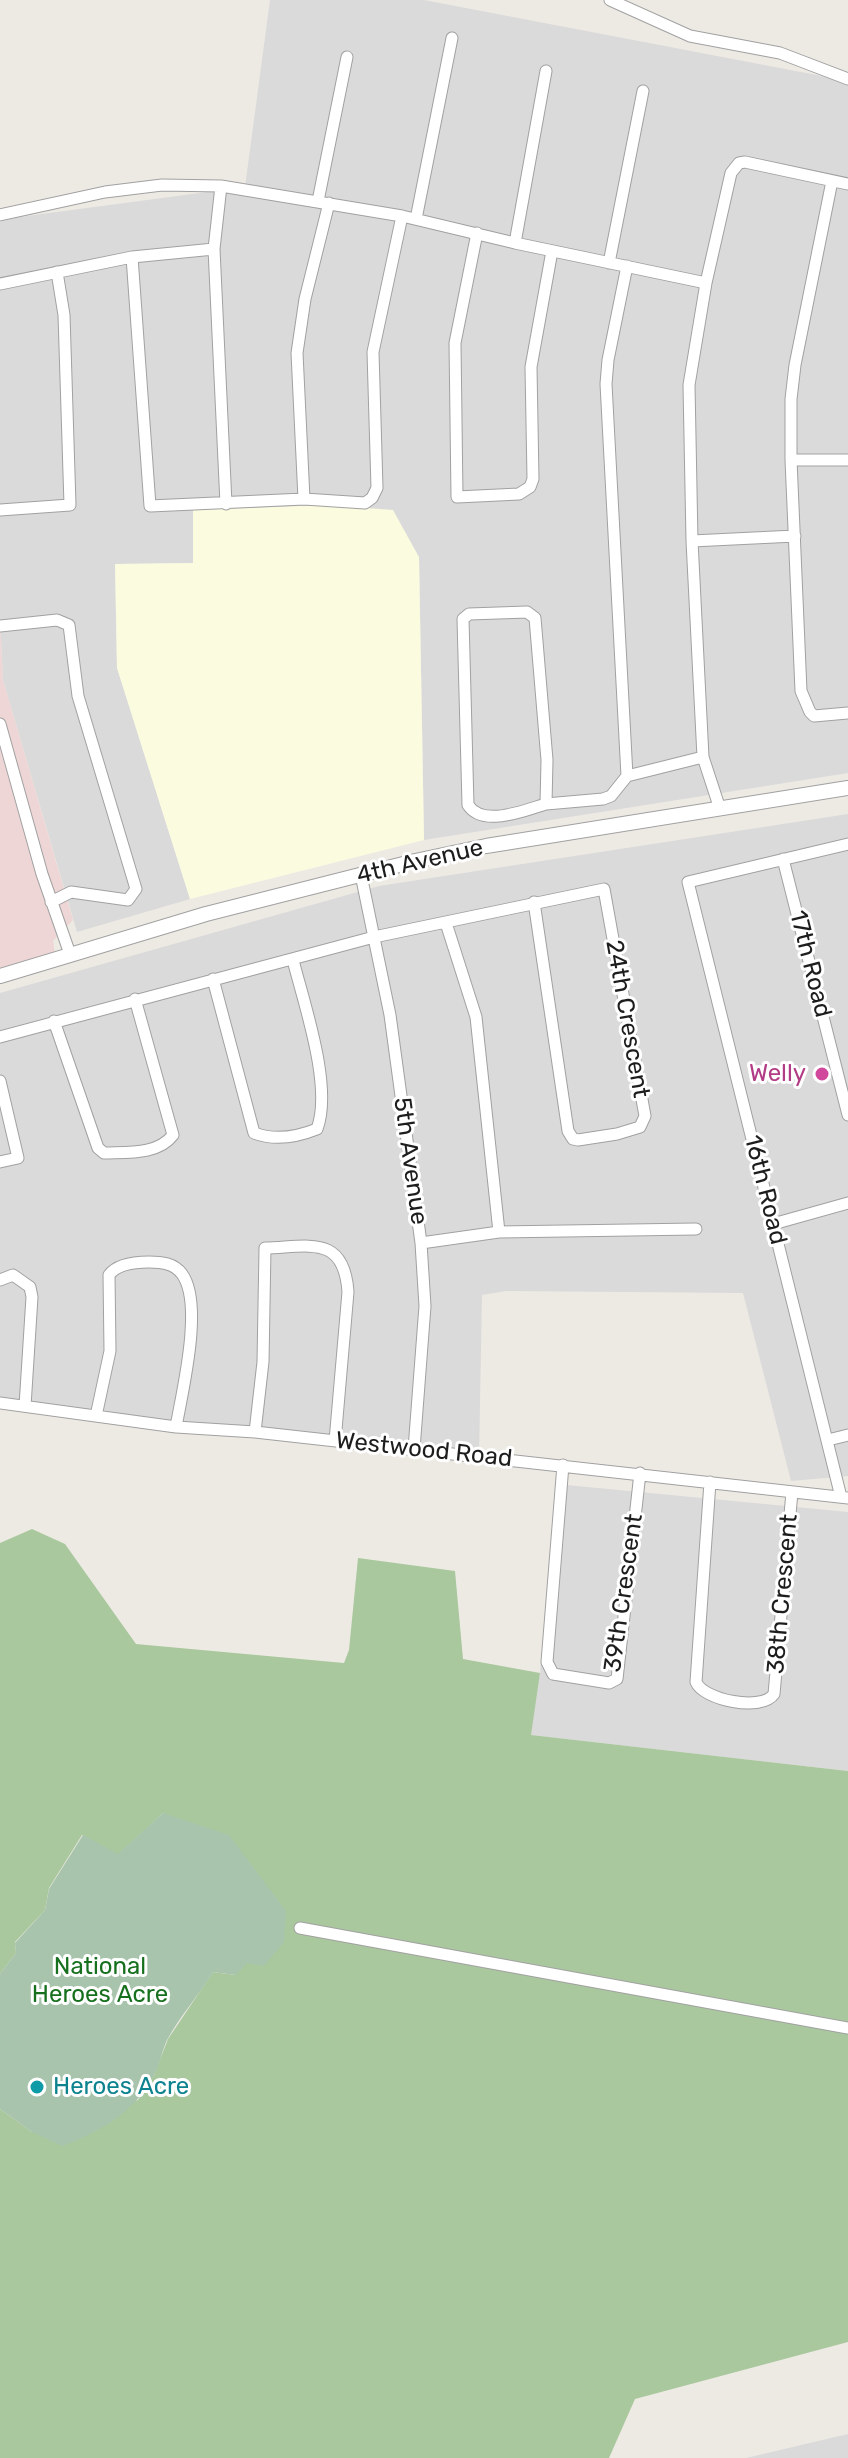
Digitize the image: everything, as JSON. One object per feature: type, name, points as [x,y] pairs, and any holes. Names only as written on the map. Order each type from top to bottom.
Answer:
[{"type":"street","points":[[610,0],[690,36],[780,53],[848,79]]},
{"type":"street","points":[[416,219],[452,38]]},
{"type":"street","points":[[304,499],[297,353],[347,57]]},
{"type":"street","points":[[515,243],[546,71]]},
{"type":"street","points":[[609,263],[643,91]]},
{"type":"street","points":[[720,809],[703,757],[692,541],[689,385],[706,283],[731,173],[739,163],[848,184]]},
{"type":"street","points":[[832,181],[795,365],[791,399],[791,460],[801,691],[814,716],[848,713]]},
{"type":"street","points":[[0,215],[63,199],[120,190],[162,185],[221,186],[402,216],[706,283]]},
{"type":"street","points":[[221,186],[214,249],[226,504]]},
{"type":"street","points":[[132,257],[150,506],[304,499],[365,503],[377,488],[373,352],[402,216]]},
{"type":"street","points":[[477,233],[455,343],[457,497],[519,494],[530,487],[533,479],[531,367],[552,251]]},
{"type":"street","points":[[0,284],[132,257],[214,249]]},
{"type":"street","points":[[627,266],[606,384],[627,776]]},
{"type":"street","points":[[0,510],[70,505],[64,315],[57,272]]},
{"type":"street","points":[[791,460],[848,460]]},
{"type":"street","points":[[692,541],[795,536]]},
{"type":"street","points":[[546,804],[547,760],[535,618],[527,612],[469,614],[463,619],[468,805],[479,815],[503,815],[546,804],[603,799],[611,796],[627,776],[703,757]]},
{"type":"street","points":[[0,626],[57,620],[69,625],[78,696],[136,889],[128,900],[71,892],[51,902]]},
{"type":"street","points":[[0,724],[51,902],[70,954]]},
{"type":"street","name":"4th Avenue","points":[[0,976],[206,914],[486,846],[848,788]]},
{"type":"street","points":[[783,859],[848,844]]},
{"type":"street","name":"16th Road","points":[[783,859],[688,882],[844,1498]]},
{"type":"street","name":"17th Road","points":[[783,859],[846,1096],[848,1115]]},
{"type":"street","name":"5th Avenue","points":[[361,875],[390,1015],[421,1243],[425,1306],[414,1449]]},
{"type":"street","name":"24th Crescent","points":[[604,889],[645,1116],[640,1127],[578,1140],[573,1139],[566,1127],[534,902],[604,889]]},
{"type":"street","points":[[0,1037],[374,937],[534,902]]},
{"type":"street","points":[[446,923],[476,1017],[499,1232]]},
{"type":"street","points":[[213,979],[254,1133],[278,1138],[305,1134],[317,1129],[323,1110],[320,1073],[293,960]]},
{"type":"street","points":[[54,1021],[98,1148],[104,1153],[156,1149],[173,1135],[135,999]]},
{"type":"street","points":[[0,1081],[18,1158],[0,1162]]},
{"type":"street","points":[[773,1224],[848,1203]]},
{"type":"street","points":[[421,1243],[499,1232],[696,1229]]},
{"type":"street","points":[[255,1432],[263,1362],[265,1248],[325,1246],[336,1253],[342,1262],[348,1292],[335,1441]]},
{"type":"street","points":[[96,1416],[110,1351],[109,1275],[113,1270],[129,1264],[170,1264],[182,1274],[189,1289],[191,1317],[190,1347],[176,1427]]},
{"type":"street","points":[[0,1280],[13,1275],[30,1287],[32,1297],[25,1406]]},
{"type":"street","name":"Westwood Road","points":[[0,1403],[176,1427],[255,1432],[844,1498]]},
{"type":"street","points":[[828,1440],[848,1435]]},
{"type":"street","name":"39th Crescent","points":[[563,1465],[547,1662],[553,1674],[609,1683],[617,1679],[640,1473]]},
{"type":"street","name":"38th Crescent","points":[[710,1482],[696,1682],[699,1689],[708,1694],[741,1702],[764,1702],[774,1694],[792,1492]]},
{"type":"street","points":[[300,1928],[848,2028]]},
{"type":"shaded area","points":[[270,0],[424,0],[848,81],[848,773],[424,840],[419,558],[193,511],[193,563],[115,564],[117,668],[190,899],[77,932],[3,680],[0,620],[0,222],[245,187]]},
{"type":"shaded area","points":[[326,505],[393,510],[419,557],[424,840],[190,899],[117,668],[115,564],[193,563],[193,510]]},
{"type":"shaded area","points":[[0,620],[3,680],[73,920],[53,941],[55,954],[0,970]]},
{"type":"shaded area","points":[[848,814],[848,1476],[791,1481],[743,1293],[506,1291],[482,1295],[479,1458],[0,1402],[0,993],[379,886]]},
{"type":"shaded area","points":[[556,1484],[848,1512],[848,1771],[530,1735],[540,1673]]},
{"type":"shaded area","points":[[848,2434],[848,2458],[746,2458]]},
{"type":"green space","points":[[32,1529],[65,1544],[136,1644],[344,1663],[349,1650],[358,1558],[455,1571],[463,1659],[540,1673],[531,1735],[848,1771],[848,2342],[635,2399],[609,2458],[0,2458],[0,2109],[32,2132],[138,2100],[154,2075],[168,2039],[213,1972],[236,1975],[163,1813],[118,1855],[82,1835],[49,1888],[45,1910],[15,1942],[16,1953],[0,1974],[0,1543]]},
{"type":"green space","name":"National Heroes Acre","points":[[163,1813],[229,1835],[286,1911],[284,1942],[264,1966],[247,1963],[236,1975],[213,1972],[172,2031],[154,2075],[137,2099],[103,2127],[62,2146],[32,2132],[0,2109],[0,1974],[16,1953],[15,1943],[45,1910],[49,1889],[83,1835],[118,1854]]},
{"type":"place","name":"Welly","points":[[822,1074]]},
{"type":"place","name":"Heroes Acre","points":[[37,2087]]}]
